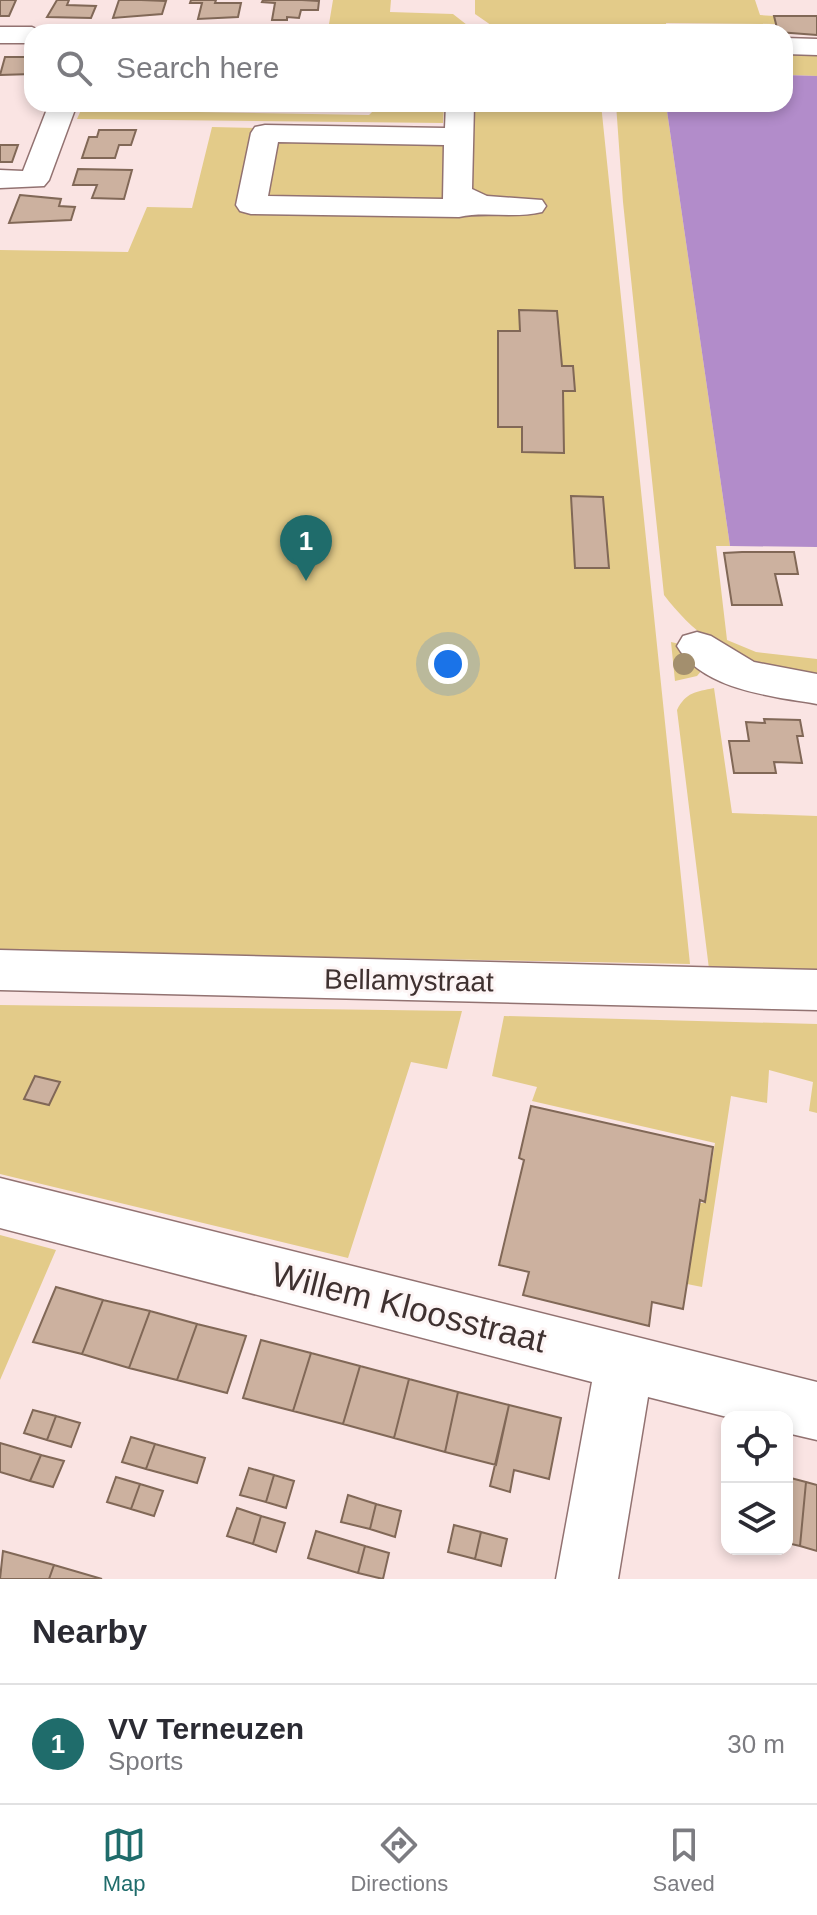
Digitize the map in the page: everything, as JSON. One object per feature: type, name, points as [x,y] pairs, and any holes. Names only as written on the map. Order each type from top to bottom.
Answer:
[{"type":"street","points":[[0,35],[24,35]]},
{"type":"street","points":[[793,46],[817,47]]},
{"type":"street","points":[[0,179],[34,180],[60,112]]},
{"type":"street","points":[[459,137],[265,133],[251,205],[459,208],[460,112]]},
{"type":"street","points":[[457,193],[481,205],[531,206]]},
{"type":"street","points":[[697,665],[817,689]]},
{"type":"street","name":"Bellamystraat","points":[[0,970],[817,990]]},
{"type":"street","name":"Willem Kloosstraat","points":[[0,1203],[817,1411]]},
{"type":"street","points":[[587,1579],[625,1362]]},
{"type":"shaded area","points":[[333,0],[391,0],[390,12],[453,14],[466,24],[329,24]]},
{"type":"shaded area","points":[[475,0],[755,0],[760,15],[774,16],[776,24],[489,24],[475,14]]},
{"type":"shaded area","points":[[793,52],[817,52],[817,76],[793,75]]},
{"type":"shaded area","points":[[793,75],[817,76],[817,547],[730,546],[667,112],[793,112]]},
{"type":"shaded area","points":[[80,112],[369,115],[372,112],[444,112],[443,123],[77,119]]},
{"type":"shaded area","points":[[471,112],[602,112],[690,964],[0,951],[0,250],[128,252],[147,207],[192,208],[212,127],[459,132],[462,213],[532,215],[533,199],[484,198],[467,188]]},
{"type":"shaded area","points":[[617,112],[667,112],[730,546],[716,546],[727,640],[756,652],[817,659],[817,674],[771,668],[730,653],[695,629],[664,595]]},
{"type":"shaded area","points":[[671,642],[688,646],[703,669],[697,676],[675,681]]},
{"type":"shaded area","points":[[714,688],[732,813],[817,816],[817,973],[709,969],[677,710],[688,696]]},
{"type":"shaded area","points":[[0,1005],[462,1011],[447,1069],[411,1062],[348,1258],[0,1174]]},
{"type":"shaded area","points":[[504,1016],[817,1024],[817,1113],[809,1111],[813,1082],[769,1070],[767,1103],[731,1096],[702,1287],[687,1284],[700,1203],[705,1203],[715,1143],[532,1101],[537,1087],[492,1076]]},
{"type":"shaded area","points":[[0,1235],[56,1250],[0,1380]]},
{"type":"building","points":[[0,0],[16,0],[9,16],[0,16]]},
{"type":"building","points":[[57,0],[69,0],[67,5],[96,6],[91,18],[47,17]]},
{"type":"building","points":[[119,0],[166,1],[162,14],[113,18]]},
{"type":"building","points":[[191,0],[241,3],[238,17],[198,19],[202,3],[190,3]]},
{"type":"building","points":[[263,0],[319,1],[318,10],[301,10],[299,18],[272,20],[275,3]]},
{"type":"building","points":[[774,16],[817,16],[817,35],[793,33],[793,24],[776,24]]},
{"type":"building","points":[[5,57],[24,57],[24,74],[0,75]]},
{"type":"building","points":[[99,130],[136,130],[131,145],[119,145],[115,158],[82,158],[89,137],[97,137]]},
{"type":"building","points":[[0,145],[18,145],[12,162],[0,162]]},
{"type":"building","points":[[78,169],[132,170],[124,199],[92,198],[97,185],[73,185]]},
{"type":"building","points":[[20,195],[61,199],[59,206],[75,207],[71,220],[9,223]]},
{"type":"building","points":[[519,310],[557,311],[562,366],[573,366],[575,391],[563,391],[564,453],[522,452],[522,427],[498,427],[498,331],[520,331]]},
{"type":"building","points":[[571,496],[603,497],[609,568],[575,568]]},
{"type":"building","points":[[794,552],[798,574],[775,574],[782,605],[732,605],[724,553]]},
{"type":"building","points":[[764,719],[800,720],[803,736],[797,736],[802,763],[774,762],[776,773],[734,773],[729,741],[749,741],[746,722],[765,723]]},
{"type":"building","points":[[35,1076],[60,1082],[49,1105],[24,1099]]},
{"type":"building","points":[[531,1106],[713,1147],[705,1202],[700,1200],[683,1309],[652,1302],[649,1326],[523,1295],[529,1272],[499,1265],[524,1160],[519,1158]]},
{"type":"building","points":[[56,1287],[103,1300],[82,1354],[33,1342]]},
{"type":"building","points":[[103,1300],[150,1311],[129,1368],[82,1354]]},
{"type":"building","points":[[150,1311],[197,1324],[177,1380],[129,1368]]},
{"type":"building","points":[[197,1324],[246,1336],[227,1393],[177,1380]]},
{"type":"building","points":[[261,1340],[311,1353],[293,1411],[243,1398]]},
{"type":"building","points":[[311,1353],[360,1366],[343,1424],[293,1411]]},
{"type":"building","points":[[360,1366],[409,1379],[394,1438],[343,1424]]},
{"type":"building","points":[[409,1379],[458,1392],[445,1452],[394,1438]]},
{"type":"building","points":[[458,1392],[509,1405],[496,1465],[445,1452]]},
{"type":"building","points":[[509,1405],[561,1418],[549,1479],[514,1470],[510,1492],[490,1486]]},
{"type":"building","points":[[33,1410],[56,1416],[47,1440],[24,1433]]},
{"type":"building","points":[[56,1416],[80,1423],[71,1447],[47,1440]]},
{"type":"building","points":[[131,1437],[155,1444],[146,1469],[122,1462]]},
{"type":"building","points":[[0,1443],[41,1455],[30,1481],[0,1472]]},
{"type":"building","points":[[155,1444],[205,1458],[197,1483],[146,1469]]},
{"type":"building","points":[[41,1455],[64,1461],[53,1487],[30,1481]]},
{"type":"building","points":[[249,1468],[274,1475],[266,1502],[240,1495]]},
{"type":"building","points":[[274,1475],[294,1481],[286,1508],[266,1502]]},
{"type":"building","points":[[116,1477],[140,1484],[131,1509],[107,1502]]},
{"type":"building","points":[[793,1479],[806,1482],[800,1546],[793,1544]]},
{"type":"building","points":[[806,1482],[817,1485],[817,1551],[800,1546]]},
{"type":"building","points":[[140,1484],[163,1491],[154,1516],[131,1509]]},
{"type":"building","points":[[348,1495],[376,1504],[370,1529],[341,1522]]},
{"type":"building","points":[[376,1504],[401,1511],[395,1537],[370,1529]]},
{"type":"building","points":[[237,1508],[261,1516],[253,1544],[227,1536]]},
{"type":"building","points":[[261,1516],[285,1523],[276,1552],[253,1544]]},
{"type":"building","points":[[454,1525],[481,1532],[475,1559],[448,1552]]},
{"type":"building","points":[[316,1531],[365,1546],[358,1573],[308,1558]]},
{"type":"building","points":[[481,1532],[507,1539],[501,1566],[475,1559]]},
{"type":"building","points":[[365,1546],[389,1553],[383,1579],[358,1573]]},
{"type":"building","points":[[3,1551],[54,1565],[49,1579],[0,1579]]},
{"type":"building","points":[[54,1565],[102,1579],[49,1579]]},
{"type":"place","name":"VV Terneuzen","points":[[306,581]]}]
